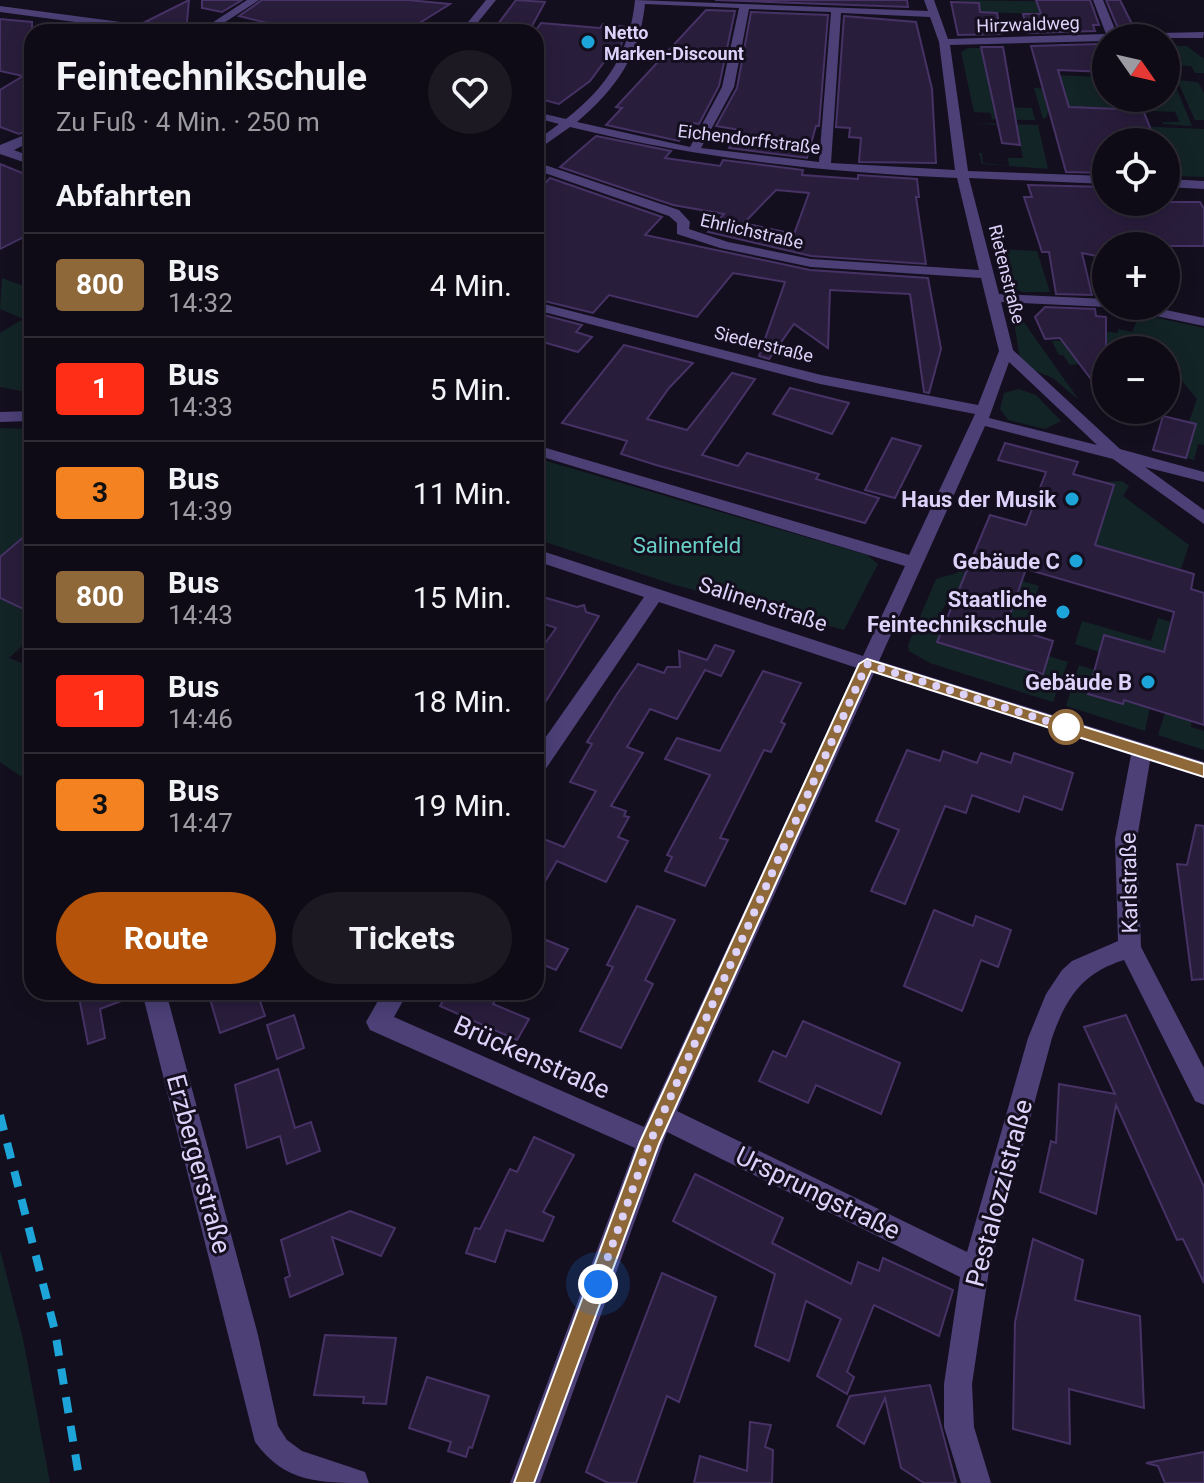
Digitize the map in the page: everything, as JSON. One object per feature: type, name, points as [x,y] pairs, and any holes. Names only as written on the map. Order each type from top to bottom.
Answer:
[{"type":"street","points":[[216,24],[254,0]]},
{"type":"street","points":[[472,24],[491,0]]},
{"type":"street","points":[[544,141],[616,80],[631,54],[639,25],[640,0],[934,14]]},
{"type":"street","name":"Rietenstraße","points":[[929,0],[944,42],[962,174],[1006,351],[1114,452],[1204,518]]},
{"type":"street","name":"Hirzwaldweg","points":[[1098,0],[1107,24]]},
{"type":"street","points":[[694,151],[728,87],[745,5]]},
{"type":"street","points":[[0,9],[113,24]]},
{"type":"street","points":[[825,166],[836,10]]},
{"type":"street","name":"Hirzwaldweg","points":[[1180,36],[1203,35]]},
{"type":"street","name":"Hirzwaldweg","points":[[944,42],[1092,38]]},
{"type":"street","name":"Eichendorffstraße","points":[[544,117],[694,151],[825,166],[1092,179]]},
{"type":"street","points":[[2,150],[24,140]]},
{"type":"street","points":[[2,150],[24,158]]},
{"type":"street","name":"Ehrlichstraße","points":[[544,169],[674,213],[684,222],[682,231],[734,248],[811,263],[985,274]]},
{"type":"street","points":[[1180,184],[1204,185]]},
{"type":"street","points":[[991,298],[1092,302]]},
{"type":"street","name":"Siederstraße","points":[[544,308],[820,379],[982,415],[1204,477]]},
{"type":"street","points":[[1180,317],[1204,322]]},
{"type":"street","points":[[525,1483],[661,1116],[982,415],[1006,351]]},
{"type":"street","points":[[0,417],[24,416]]},
{"type":"street","points":[[544,452],[913,562]]},
{"type":"street","name":"Salinenstraße","points":[[544,558],[1204,770]]},
{"type":"street","points":[[544,755],[655,594]]},
{"type":"street","name":"Karlstraße","points":[[1142,752],[1126,839],[1130,948],[1204,1093]]},
{"type":"street","name":"Pestalozzistraße","points":[[976,1483],[959,1427],[958,1384],[975,1270],[1051,1007],[1066,979],[1094,958],[1130,948]]},
{"type":"street","name":"Erzbergerstraße","points":[[156,1000],[244,1335],[265,1432],[277,1450],[294,1463],[354,1483]]},
{"type":"street","name":"Brückenstraße","points":[[391,1000],[378,1022],[650,1142]]},
{"type":"street","name":"Ursprungstraße","points":[[661,1116],[975,1270]]},
{"type":"green space","points":[[954,0],[1091,2],[1095,10],[1039,8],[1041,14],[974,12],[979,3]]},
{"type":"green space","points":[[1180,46],[1187,46],[1204,59],[1204,73],[1195,73],[1191,66],[1180,66]]},
{"type":"green space","points":[[968,48],[1002,48],[1007,57],[983,56],[994,107],[1032,108],[1035,120],[976,119],[992,119],[991,113],[974,112],[961,52]]},
{"type":"green space","points":[[1050,75],[1092,76],[1092,108],[1049,106],[1047,117],[1043,119],[1034,88],[1054,89]]},
{"type":"green space","points":[[1180,80],[1198,82],[1204,93],[1204,120],[1195,120]]},
{"type":"green space","points":[[1180,97],[1192,126],[1163,124],[1180,122],[1175,112],[1180,112]]},
{"type":"green space","points":[[976,123],[1038,125],[1048,169],[982,164],[979,153],[982,153],[983,163],[1009,166],[1008,158],[1023,158],[1020,143],[1008,143],[1015,127]]},
{"type":"green space","points":[[1131,126],[1180,128],[1132,128]]},
{"type":"green space","points":[[1180,128],[1204,129],[1204,177],[1180,176]]},
{"type":"green space","points":[[996,249],[1037,251],[1050,292],[1022,292],[1010,286]]},
{"type":"green space","points":[[2,278],[24,286],[24,392],[0,387],[0,333],[23,319],[0,309]]},
{"type":"green space","points":[[1012,311],[1018,314],[1079,400],[1053,378],[1033,370],[1020,358]]},
{"type":"green space","points":[[1137,320],[1167,320],[1204,328],[1204,445],[1198,444],[1194,460],[1179,456],[1192,438],[1196,424],[1189,422],[1197,399],[1180,379],[1180,336],[1092,336],[1092,363],[1070,365],[1063,355],[1059,355],[1052,341],[1079,340],[1074,328],[1132,332]]},
{"type":"green space","points":[[1019,389],[1036,395],[1061,421],[1045,429],[1008,420],[1000,409],[1004,393]]},
{"type":"green space","points":[[0,428],[24,429],[24,644],[9,658],[24,664],[24,778],[0,762]]},
{"type":"green space","name":"Salinenfeld","points":[[544,460],[867,555],[878,564],[844,630],[675,585],[544,542]]},
{"type":"green space","points":[[1122,481],[1129,486],[1123,496],[1189,545],[1181,569],[1044,530],[1050,518],[1030,512],[1035,502],[1114,485],[1102,482]]},
{"type":"green space","points":[[959,568],[967,570],[958,592],[1013,607],[1022,581],[1039,586],[1024,626],[945,605],[938,618],[945,622],[937,642],[1042,674],[1048,656],[1068,662],[1053,702],[930,663],[909,651],[908,645],[936,579],[957,573]]},
{"type":"green space","points":[[1158,618],[1171,622],[1163,655],[1104,636],[1099,652],[1075,644],[1082,621],[1151,641]]},
{"type":"green space","points":[[1079,665],[1094,670],[1089,694],[1150,707],[1145,731],[1066,706]]},
{"type":"green space","points":[[1165,713],[1192,720],[1191,727],[1204,731],[1204,750],[1158,735]]},
{"type":"green space","points":[[0,1250],[23,1339],[50,1483],[0,1483]]},
{"type":"building","points":[[189,0],[187,24],[145,22]]},
{"type":"building","points":[[202,0],[242,0],[222,12],[202,8]]},
{"type":"building","points":[[262,0],[408,0],[450,4],[418,24],[272,24],[239,16]]},
{"type":"building","points":[[516,0],[545,2],[533,24],[498,24]]},
{"type":"building","points":[[715,0],[907,0],[908,7]]},
{"type":"building","points":[[1036,0],[1090,0],[1099,24],[1092,24],[1092,31],[1028,33],[1023,14],[1041,14]]},
{"type":"building","points":[[1106,0],[1120,0],[1132,24],[1116,24]]},
{"type":"building","points":[[951,2],[979,3],[980,12],[997,13],[1001,34],[958,35]]},
{"type":"building","points":[[706,10],[735,11],[719,86],[699,124],[694,123],[679,141],[606,125],[622,108],[616,107]]},
{"type":"building","points":[[751,12],[828,15],[819,126],[816,126],[807,158],[729,148],[740,130],[716,126],[737,88]]},
{"type":"building","points":[[844,16],[916,22],[932,89],[936,163],[859,162],[861,138],[849,137],[850,128],[836,127]]},
{"type":"building","points":[[0,19],[32,22],[24,24],[24,132],[19,134],[0,127],[0,90],[23,76],[0,71]]},
{"type":"building","points":[[541,23],[600,28],[603,24],[627,27],[619,51],[613,50],[590,81],[559,104],[544,100],[544,24]]},
{"type":"building","points":[[1092,44],[1092,71],[1058,70],[1069,107],[1092,108],[1092,112],[1144,112],[1150,128],[1092,128],[1092,173],[1066,172],[1031,46]]},
{"type":"building","points":[[981,47],[1003,47],[1020,145],[1002,143]]},
{"type":"building","points":[[596,136],[671,151],[665,158],[720,166],[723,160],[803,170],[802,175],[917,179],[919,197],[916,197],[926,264],[811,256],[708,232],[724,214],[673,205],[560,167]],"holes":[[[776,190],[809,193],[794,234],[744,223]]]},
{"type":"building","points":[[0,164],[24,174],[24,237],[0,249]]},
{"type":"building","points":[[550,178],[662,217],[645,235],[810,270],[928,278],[941,349],[929,393],[924,392],[910,294],[830,290],[828,348],[794,324],[769,359],[759,356],[785,282],[733,273],[697,317],[609,295],[593,313],[544,301],[544,184]]},
{"type":"building","points":[[1028,185],[1092,187],[1092,216],[1180,216],[1180,202],[1200,202],[1204,209],[1204,246],[1180,246],[1180,232],[1092,232],[1092,255],[1082,253],[1092,295],[1056,294],[1049,252],[1042,252],[1024,197],[1032,197]]},
{"type":"building","points":[[1045,307],[1092,309],[1092,320],[1106,320],[1106,336],[1092,336],[1092,380],[1060,338],[1045,339],[1035,317]]},
{"type":"building","points":[[544,315],[582,325],[576,332],[592,337],[578,352],[544,342]]},
{"type":"building","points":[[624,345],[693,363],[669,388],[647,419],[687,430],[732,373],[755,379],[702,455],[738,466],[747,453],[819,474],[816,479],[879,498],[865,523],[621,454],[627,441],[562,423]]},
{"type":"building","points":[[790,388],[849,403],[832,434],[773,414]]},
{"type":"building","points":[[1180,420],[1196,424],[1186,458],[1153,450],[1161,424],[1180,424]]},
{"type":"building","points":[[892,438],[921,446],[895,498],[865,490]]},
{"type":"building","points":[[1005,443],[1078,462],[1073,474],[1114,485],[1095,545],[1194,574],[1191,589],[1204,593],[1204,725],[1124,700],[1123,704],[1088,694],[1104,635],[1164,652],[1174,612],[1026,569],[1006,626],[1053,641],[1043,674],[937,642],[990,515],[1026,525],[1046,472],[998,460]]},
{"type":"building","points":[[24,537],[24,609],[0,598],[0,557]]},
{"type":"building","points":[[544,597],[577,607],[584,605],[586,612],[599,616],[544,704],[544,645],[556,628],[544,624]]},
{"type":"building","points":[[715,645],[734,651],[721,676],[705,670],[677,719],[650,709],[627,747],[643,753],[611,806],[626,811],[624,816],[629,817],[618,837],[628,841],[606,882],[557,861],[544,883],[544,839],[564,847],[596,791],[570,782],[592,744],[587,742],[638,664],[664,673],[667,667],[680,667],[679,651],[707,660]]},
{"type":"building","points":[[763,671],[801,683],[781,722],[785,724],[771,752],[764,750],[720,838],[728,840],[705,886],[665,871],[672,857],[667,855],[710,775],[665,759],[677,738],[720,751]]},
{"type":"building","points":[[907,750],[940,761],[943,751],[977,763],[981,753],[1011,763],[1014,753],[1073,773],[1062,810],[1024,796],[1019,812],[972,795],[966,813],[945,806],[905,904],[871,891],[899,830],[876,821]]},
{"type":"building","points":[[1196,825],[1204,826],[1204,979],[1192,980],[1177,864],[1187,865]]},
{"type":"building","points":[[637,906],[675,920],[645,980],[653,984],[621,1048],[580,1031],[613,967],[607,965]]},
{"type":"building","points":[[934,910],[973,926],[976,916],[1011,930],[998,967],[981,960],[962,1011],[904,986]]},
{"type":"building","points":[[546,940],[568,949],[556,970],[544,965]]},
{"type":"building","points":[[80,1000],[124,1000],[100,1009],[105,1038],[88,1044]]},
{"type":"building","points":[[210,1000],[260,1000],[265,1016],[220,1033]]},
{"type":"building","points":[[443,1000],[495,1000],[493,1004],[529,1019],[517,1040],[440,1006]]},
{"type":"building","points":[[294,1015],[304,1048],[277,1059],[267,1025]]},
{"type":"building","points":[[1126,1015],[1204,1187],[1204,1283],[1183,1239],[1177,1240],[1116,1105],[1096,1214],[1040,1192],[1051,1141],[1056,1143],[1059,1084],[1115,1094],[1084,1027]]},
{"type":"building","points":[[803,1021],[900,1063],[881,1114],[816,1085],[808,1103],[759,1081],[773,1051],[786,1057]]},
{"type":"building","points":[[278,1069],[295,1128],[311,1122],[320,1151],[287,1164],[280,1136],[247,1148],[235,1085]]},
{"type":"building","points":[[534,1137],[574,1155],[543,1212],[554,1217],[543,1241],[506,1230],[495,1262],[466,1253],[475,1228],[480,1229],[510,1169],[517,1172]]},
{"type":"building","points":[[695,1174],[783,1218],[772,1243],[851,1284],[858,1262],[879,1271],[883,1258],[953,1290],[939,1336],[874,1305],[847,1372],[854,1377],[847,1394],[817,1376],[841,1319],[806,1301],[789,1361],[755,1346],[775,1274],[673,1221]]},
{"type":"building","points":[[350,1211],[395,1228],[381,1256],[332,1237],[343,1274],[290,1297],[285,1278],[290,1276],[281,1240]]},
{"type":"building","points":[[1033,1239],[1083,1260],[1075,1300],[1140,1316],[1144,1408],[1069,1389],[1070,1444],[1013,1429],[1015,1322]]},
{"type":"building","points":[[662,1273],[716,1297],[679,1402],[667,1396],[636,1483],[608,1483],[586,1472]]},
{"type":"building","points":[[325,1335],[396,1338],[386,1404],[363,1403],[364,1397],[314,1395]]},
{"type":"building","points":[[427,1377],[489,1396],[472,1448],[469,1447],[466,1457],[448,1451],[451,1442],[409,1428]]},
{"type":"building","points":[[930,1385],[956,1483],[924,1483],[901,1468],[885,1398],[864,1444],[837,1426],[850,1396]]},
{"type":"building","points":[[750,1422],[771,1425],[765,1447],[773,1450],[772,1483],[694,1483],[700,1456],[747,1471]]},
{"type":"building","points":[[1204,1452],[1204,1483],[1165,1483],[1158,1466],[1146,1463]]},
{"type":"railway","points":[[0,1115],[55,1331],[80,1483]]},
{"type":"bus line","name":"800","points":[[525,1483],[650,1142],[867,664],[1204,770]]},
{"type":"place","name":"Netto Marken-Discount","points":[[588,42]]},
{"type":"place","name":"Haus der Musik","points":[[1072,499]]},
{"type":"place","name":"Gebäude C","points":[[1076,561]]},
{"type":"place","name":"Staatliche Feintechnikschule","points":[[1063,612]]},
{"type":"place","name":"Gebäude B","points":[[1148,682]]},
{"type":"route","points":[[598,1284],[650,1142],[867,664],[1066,727]]}]
